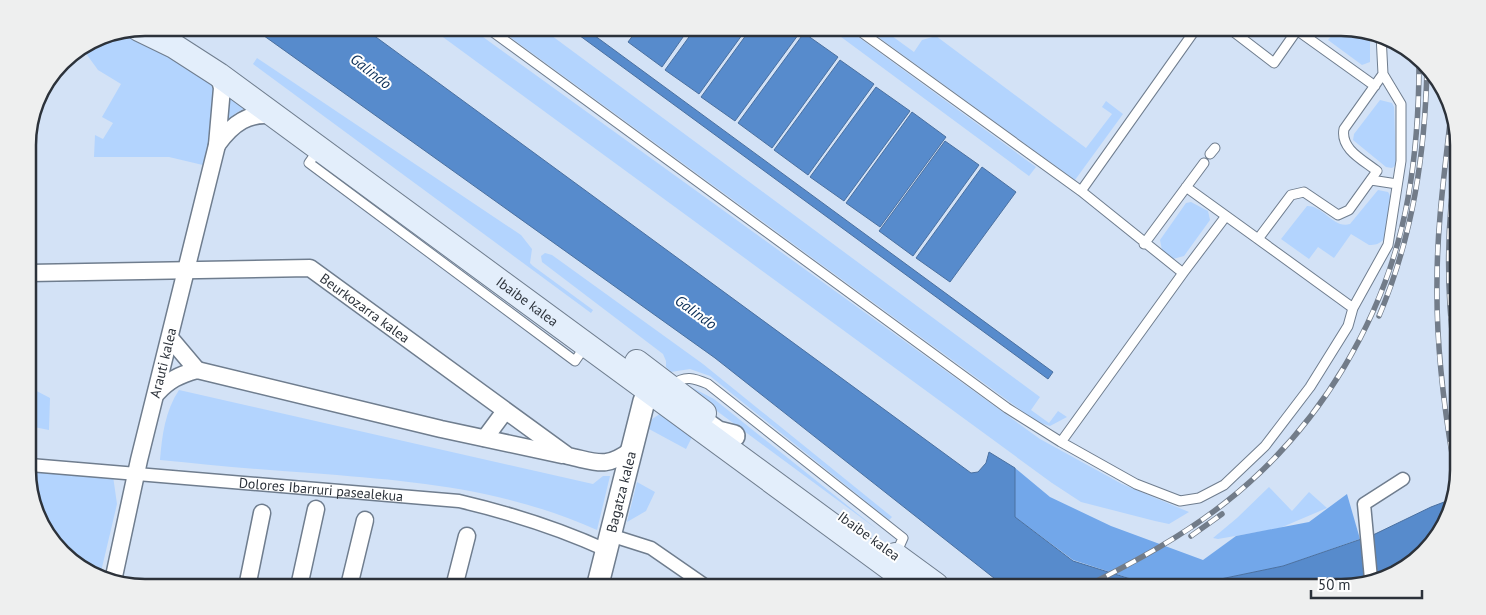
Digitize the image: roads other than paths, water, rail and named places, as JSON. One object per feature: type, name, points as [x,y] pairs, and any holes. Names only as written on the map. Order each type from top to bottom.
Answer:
[{"type":"main road","name":"Ibaibe kalea","points":[[153,36],[174,46],[220,75],[277,116],[320,148],[378,203],[466,268],[586,345],[657,395],[734,436],[928,579]]},
{"type":"main road","name":"Ibaibe kalea","points":[[186,36],[204,46],[260,86],[657,395],[894,571],[902,579]]},
{"type":"street","points":[[176,36],[208,58],[216,66],[220,75]]},
{"type":"street","name":"Arauti kalea","points":[[114,574],[136,474],[217,145],[221,110],[220,75]]},
{"type":"street","name":"Arauti kalea","points":[[217,145],[229,128],[244,119],[263,114],[277,116]]},
{"type":"street","name":"Beurkozarra kalea","points":[[36,273],[310,268],[568,456],[604,463],[612,462],[631,450]]},
{"type":"street","points":[[170,338],[197,370]]},
{"type":"street","points":[[155,395],[167,381],[179,375],[197,370],[568,456]]},
{"type":"street","name":"Bagatza kalea","points":[[599,579],[631,450],[657,395]]},
{"type":"street","points":[[485,438],[505,411]]},
{"type":"street","name":"Dolores Ibarruri pasealekua","points":[[36,466],[459,501],[525,518],[572,534],[608,542],[651,548],[696,579]]},
{"type":"street","points":[[1371,575],[1364,504],[1403,478]]},
{"type":"street","points":[[301,579],[316,509]]},
{"type":"street","points":[[249,579],[262,513]]},
{"type":"street","points":[[351,579],[365,520]]},
{"type":"street","points":[[456,579],[467,536]]},
{"type":"lane","points":[[499,36],[1007,408],[1061,442],[1136,484],[1180,501],[1200,498],[1224,484],[1265,446],[1310,387],[1348,326],[1353,308],[1388,245],[1401,160],[1401,104],[1383,74],[1381,44]]},
{"type":"lane","points":[[867,36],[1081,191],[1144,244],[1183,273]]},
{"type":"lane","points":[[1081,191],[1191,36]]},
{"type":"lane","points":[[1239,36],[1274,63],[1299,36]]},
{"type":"lane","points":[[1304,36],[1375,86]]},
{"type":"lane","points":[[1258,239],[1291,195],[1304,192],[1338,215],[1349,210],[1377,171],[1348,148],[1343,134],[1344,129],[1383,74]]},
{"type":"lane","points":[[1144,244],[1204,163]]},
{"type":"lane","points":[[1370,180],[1397,184]]},
{"type":"lane","points":[[1186,187],[1353,308]]},
{"type":"lane","points":[[1061,442],[1226,216]]},
{"type":"lane","points":[[657,395],[683,378],[694,378],[708,384],[903,538],[899,547]]},
{"type":"water","name":"Galindo","points":[[264,36],[375,36],[971,473],[978,472],[986,463],[989,452],[1015,468],[1015,517],[1073,561],[1131,579],[995,579],[715,358]]},
{"type":"water","points":[[580,36],[595,36],[1053,372],[1048,379]]},
{"type":"water","points":[[632,36],[684,36],[662,67],[628,42]]},
{"type":"water","points":[[690,36],[741,36],[699,94],[665,70]]},
{"type":"water","points":[[745,36],[797,36],[735,121],[701,97]]},
{"type":"water","points":[[802,36],[808,36],[838,57],[772,148],[738,123]]},
{"type":"water","points":[[840,60],[874,84],[808,175],[774,150]]},
{"type":"water","points":[[876,87],[910,111],[844,201],[810,177]]},
{"type":"water","points":[[912,112],[946,137],[880,227],[846,203]]},
{"type":"water","points":[[945,141],[979,165],[913,256],[879,231]]},
{"type":"water","points":[[982,167],[1016,192],[950,282],[916,258]]},
{"type":"water","points":[[1445,502],[1439,518],[1418,547],[1396,564],[1376,573],[1348,579],[1221,579],[1283,566],[1373,535]]},
{"type":"railway","points":[[1100,579],[1176,537],[1226,502],[1260,473],[1291,440],[1319,404],[1344,366],[1366,327],[1384,285],[1398,242],[1408,198],[1413,164],[1418,114],[1419,69]]},
{"type":"railway","points":[[1379,316],[1401,256],[1409,225],[1420,163],[1427,79]]},
{"type":"railway","points":[[1449,132],[1437,260],[1437,303],[1441,371],[1450,441]]},
{"type":"railway","points":[[1450,228],[1450,301]]},
{"type":"railway","points":[[1191,536],[1222,514]]}]
